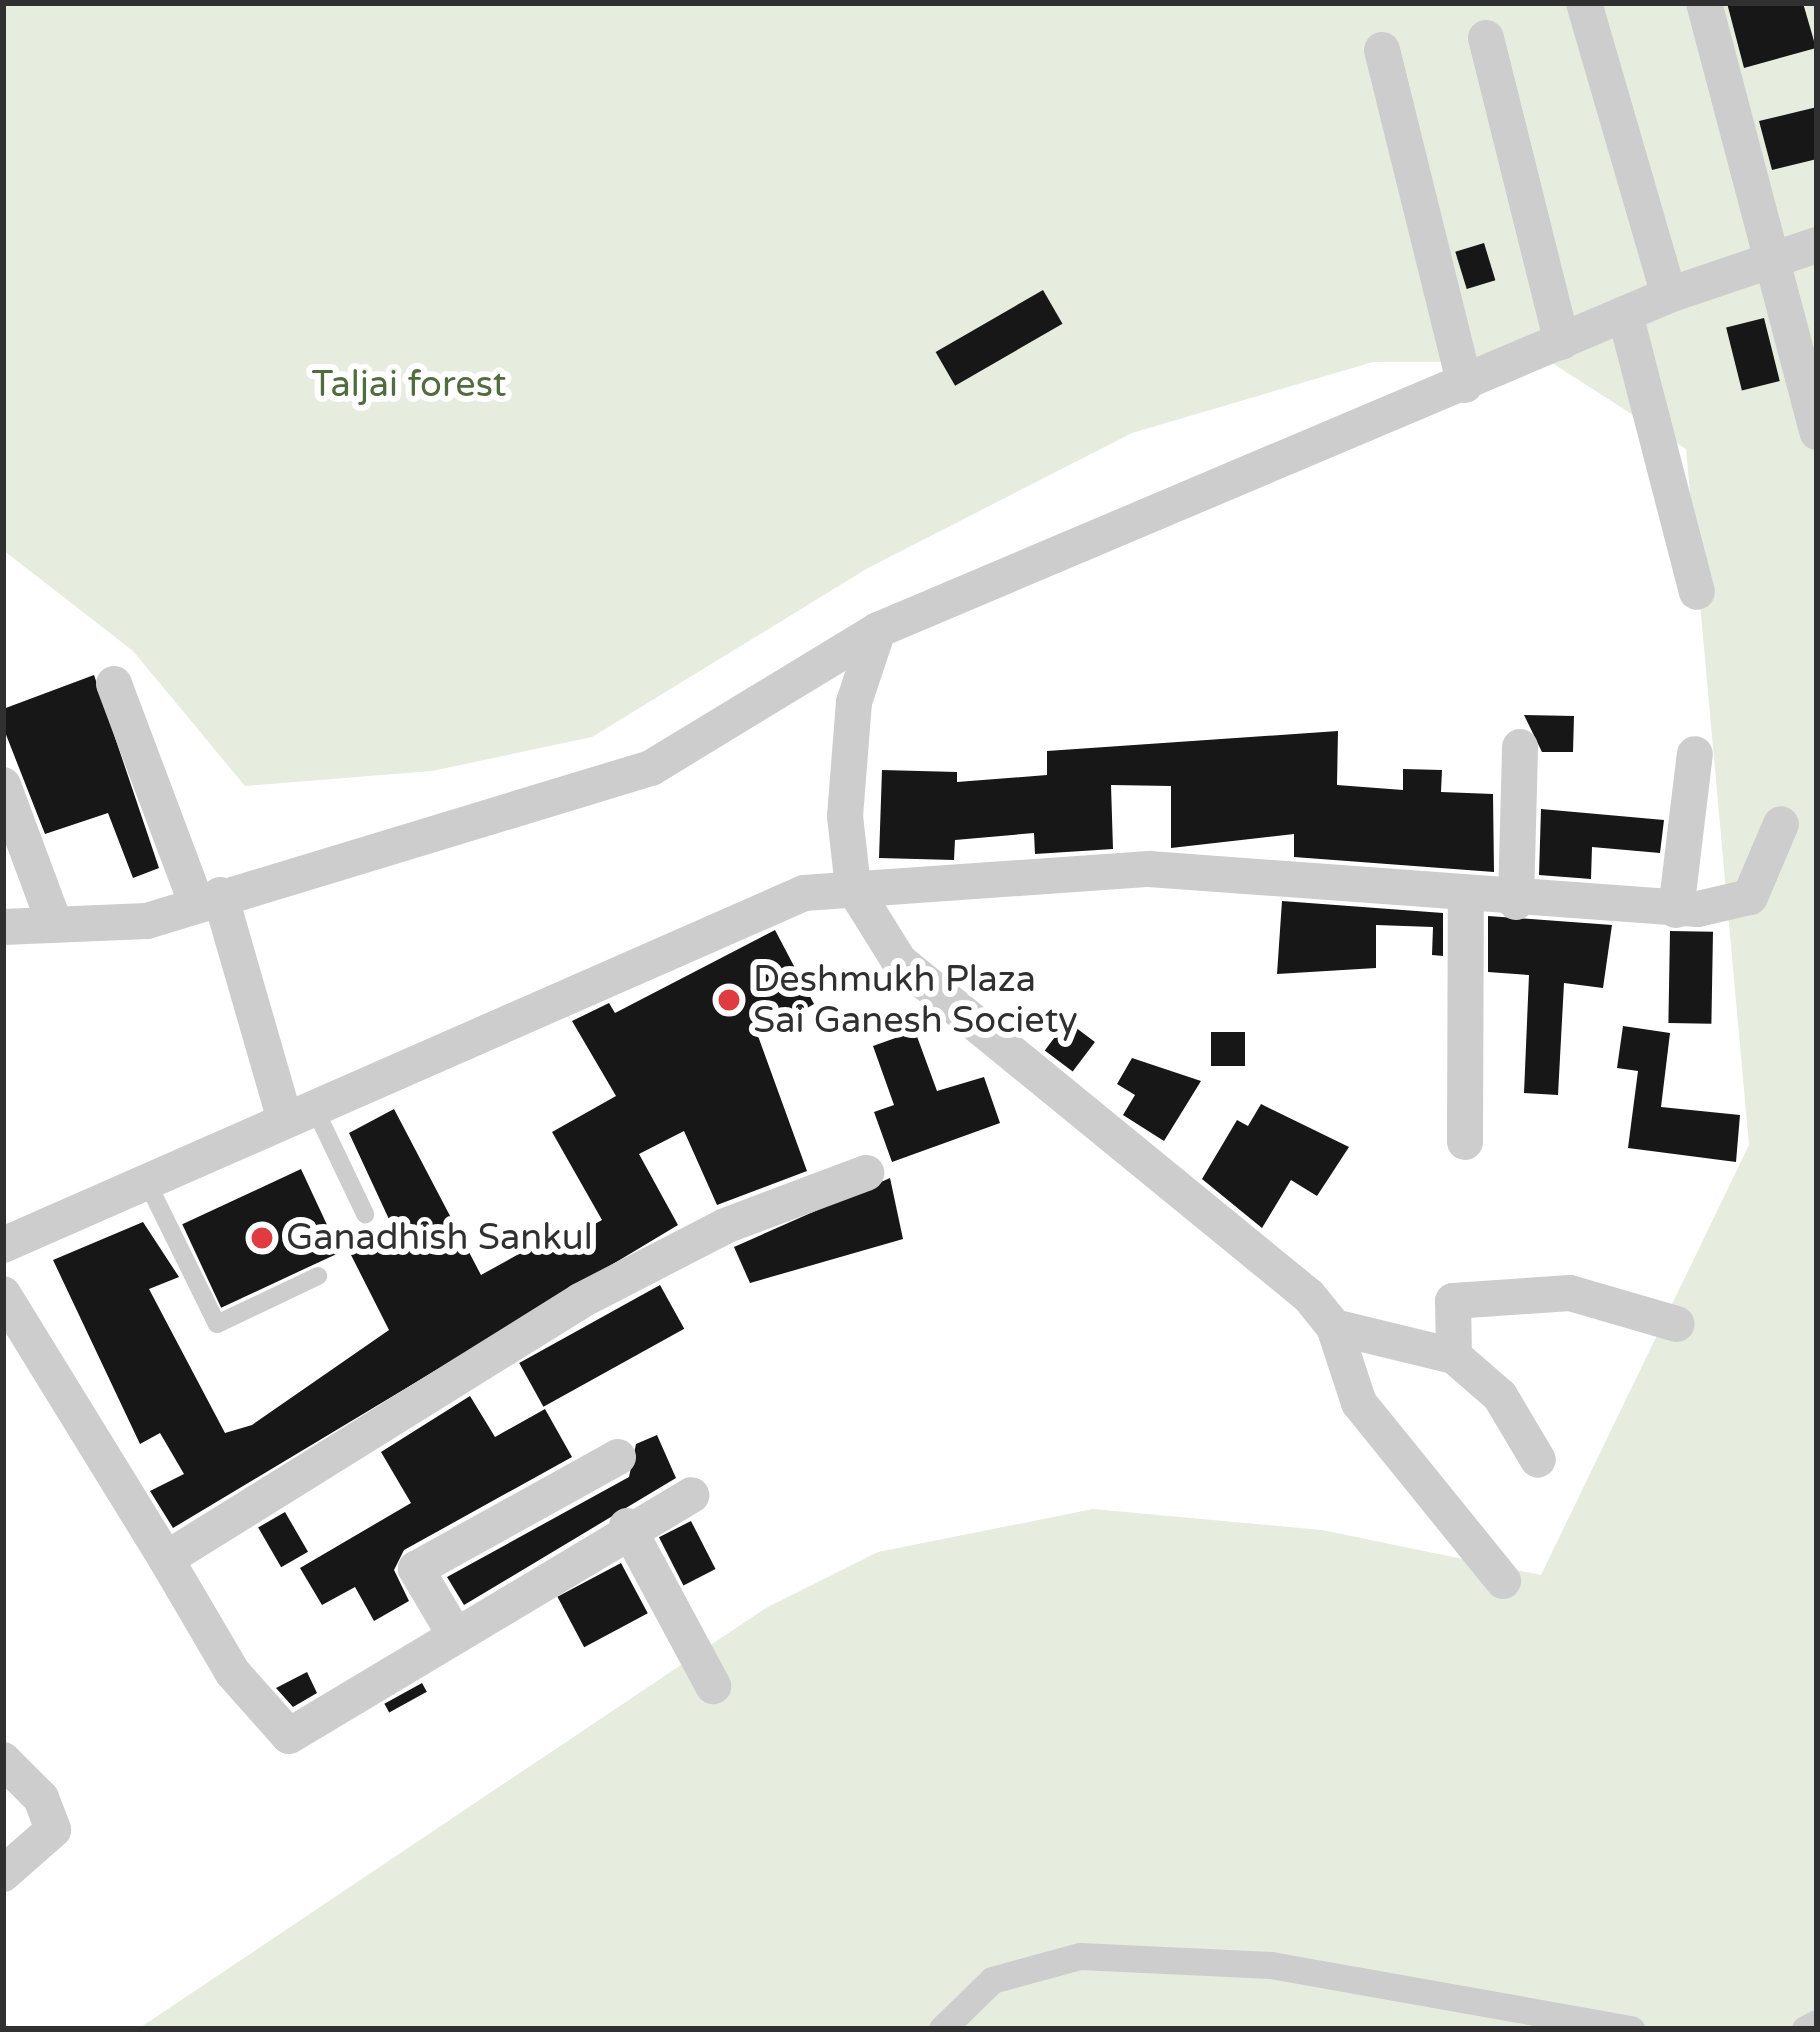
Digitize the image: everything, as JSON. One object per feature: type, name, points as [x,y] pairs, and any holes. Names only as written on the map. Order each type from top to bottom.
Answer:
[{"type":"street","points":[[1584,3],[1669,295]]},
{"type":"street","points":[[1704,3],[1817,431]]},
{"type":"street","points":[[1486,38],[1562,342]]},
{"type":"street","points":[[1382,50],[1465,385]]},
{"type":"street","points":[[3,927],[55,925],[92,931],[651,768],[878,630],[1669,295],[1817,244]]},
{"type":"street","points":[[1625,314],[1696,592]]},
{"type":"street","points":[[878,630],[844,764],[853,887],[899,961],[1334,1327],[1454,1356],[1500,1396],[1538,1460]]},
{"type":"street","points":[[114,684],[208,899],[285,1100]]},
{"type":"street","points":[[1516,902],[1520,747]]},
{"type":"street","points":[[1676,910],[1695,754]]},
{"type":"street","points":[[3,784],[55,925]]},
{"type":"street","points":[[3,1245],[147,1181],[285,1100],[754,910],[853,887],[1150,869],[1516,902],[1676,910],[1750,897],[1781,824]]},
{"type":"street","points":[[1465,1142],[1466,897]]},
{"type":"street","points":[[166,1559],[580,1300],[725,1226],[866,1173]]},
{"type":"street","points":[[3,1294],[233,1673],[289,1736],[627,1526],[692,1495]]},
{"type":"street","points":[[1454,1356],[1453,1301],[1570,1294],[1677,1324]]},
{"type":"street","points":[[1334,1327],[1359,1403],[1503,1581]]},
{"type":"street","points":[[455,1635],[416,1569],[618,1457]]},
{"type":"street","points":[[627,1526],[712,1686]]},
{"type":"street","points":[[3,1760],[41,1798],[53,1830],[3,1874]]},
{"type":"street","points":[[942,2029],[992,1980],[1080,1957],[1271,1965],[1631,2029]]},
{"type":"street","points":[[1805,2029],[1817,2023]]},
{"type":"lane","points":[[285,1100],[365,1214]]},
{"type":"lane","points":[[147,1181],[218,1324],[318,1276]]},
{"type":"green space","name":"Taljai forest","points":[[3,3],[1817,3],[1817,2029],[138,2029],[766,1608],[878,1552],[1093,1509],[1322,1530],[1541,1575],[1749,1145],[1686,449],[1549,361],[1373,362],[1132,433],[868,568],[592,737],[432,771],[245,786],[133,651],[3,550]]},
{"type":"building","points":[[1727,3],[1803,3],[1816,48],[1744,68]]},
{"type":"building","points":[[1817,107],[1817,159],[1772,170],[1759,121]]},
{"type":"building","points":[[1484,243],[1495,280],[1467,289],[1455,252]]},
{"type":"building","points":[[1043,290],[1062,324],[955,386],[936,352]]},
{"type":"building","points":[[1764,318],[1780,381],[1742,391],[1726,327]]},
{"type":"building","points":[[94,675],[159,868],[133,878],[108,813],[45,834],[3,727],[3,709]]},
{"type":"building","points":[[1524,715],[1574,716],[1573,752],[1542,752]]},
{"type":"building","points":[[1338,731],[1337,785],[1403,790],[1403,769],[1442,770],[1441,792],[1493,794],[1494,872],[1294,857],[1294,834],[1171,848],[1171,786],[1111,785],[1113,849],[1035,854],[1034,833],[955,840],[954,860],[879,858],[882,770],[957,772],[957,782],[1047,775],[1047,751]]},
{"type":"building","points":[[1541,809],[1664,820],[1660,853],[1592,847],[1591,879],[1539,875]]},
{"type":"building","points":[[1282,901],[1443,913],[1443,956],[1432,955],[1433,927],[1376,925],[1376,968],[1277,974]]},
{"type":"building","points":[[1488,916],[1612,925],[1603,988],[1564,983],[1558,1095],[1524,1093],[1529,975],[1488,972]]},
{"type":"building","points":[[775,930],[814,1004],[758,1036],[807,1171],[717,1205],[684,1131],[639,1154],[678,1225],[173,1528],[150,1491],[184,1474],[160,1433],[140,1444],[53,1260],[143,1222],[179,1277],[149,1289],[225,1433],[252,1425],[389,1330],[350,1253],[394,1230],[349,1133],[394,1109],[481,1275],[555,1234],[560,1243],[602,1220],[552,1132],[616,1096],[572,1021],[609,1003],[615,1013]]},
{"type":"building","points":[[1670,931],[1713,932],[1711,1024],[1668,1023]]},
{"type":"building","points":[[1067,1021],[1095,1042],[1073,1072],[1045,1051]]},
{"type":"building","points":[[1623,1026],[1670,1033],[1661,1107],[1740,1115],[1736,1162],[1628,1148],[1638,1071],[1617,1068]]},
{"type":"building","points":[[915,1031],[937,1091],[984,1077],[1000,1123],[892,1162],[874,1112],[894,1105],[873,1046]]},
{"type":"building","points":[[1211,1032],[1245,1032],[1245,1066],[1211,1066]]},
{"type":"building","points":[[1132,1058],[1201,1081],[1164,1141],[1123,1115],[1135,1095],[1117,1084]]},
{"type":"building","points":[[1261,1104],[1349,1147],[1317,1196],[1291,1180],[1262,1228],[1202,1179],[1237,1120],[1248,1126]]},
{"type":"building","name":"Ganadhish Sankul","points":[[301,1169],[340,1252],[221,1308],[182,1224]]},
{"type":"building","points":[[890,1178],[903,1239],[750,1283],[734,1247]]},
{"type":"building","points":[[660,1285],[684,1329],[543,1407],[519,1363]]},
{"type":"building","points":[[470,1396],[495,1437],[545,1409],[572,1457],[404,1550],[394,1570],[409,1601],[374,1621],[355,1587],[322,1605],[300,1568],[411,1503],[381,1452]]},
{"type":"building","points":[[657,1435],[676,1478],[464,1605],[447,1577],[629,1477],[636,1444]]},
{"type":"building","points":[[285,1512],[308,1552],[281,1567],[258,1528]]},
{"type":"building","points":[[691,1521],[716,1569],[683,1585],[659,1537]]},
{"type":"building","points":[[621,1563],[648,1613],[584,1647],[557,1597]]},
{"type":"building","points":[[307,1672],[317,1693],[293,1707],[276,1688]]},
{"type":"building","points":[[422,1683],[427,1692],[389,1713],[384,1704]]},
{"type":"place","name":"Deshmukh Plaza Sai Ganesh Society","points":[[729,1000]]},
{"type":"place","name":"Ganadhish Sankul","points":[[262,1238]]}]
